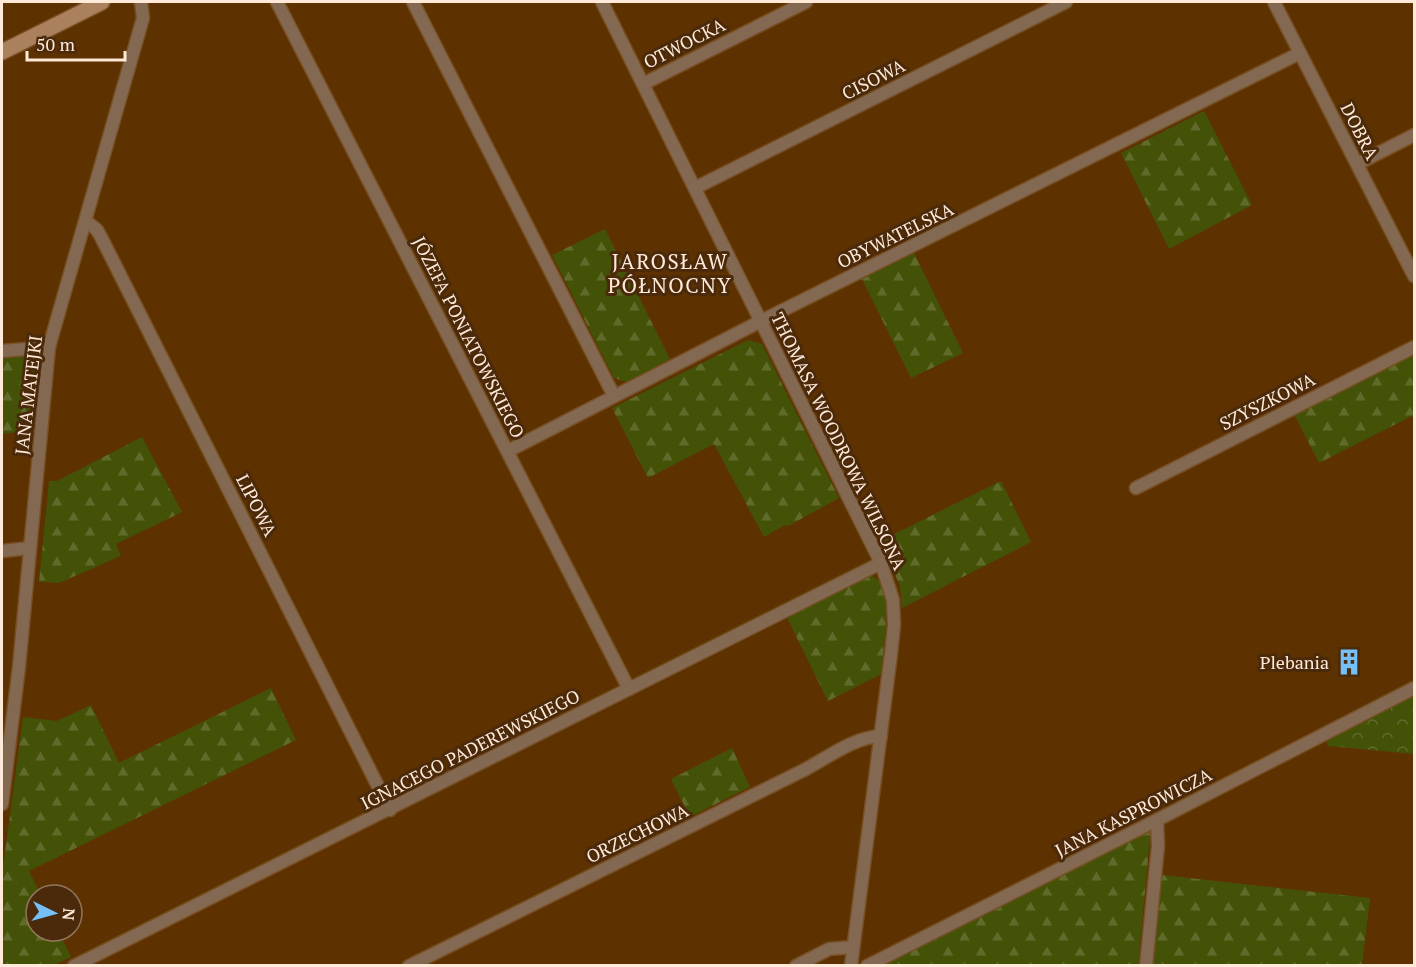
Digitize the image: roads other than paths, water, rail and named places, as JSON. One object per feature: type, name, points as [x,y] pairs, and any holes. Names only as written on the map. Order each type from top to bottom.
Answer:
[{"type":"main road","points":[[2,52],[102,2]]},
{"type":"street","name":"JANA MATEJKI","points":[[2,804],[49,347],[143,18],[141,2]]},
{"type":"street","name":"JÓZEFA PONIATOWSKIEGO","points":[[277,2],[629,689]]},
{"type":"street","points":[[413,2],[614,396]]},
{"type":"street","name":"THOMASA WOODROWA WILSONA","points":[[602,2],[881,563],[893,600],[894,625],[851,965]]},
{"type":"street","name":"OTWOCKA","points":[[643,84],[806,2]]},
{"type":"street","name":"CISOWA","points":[[695,189],[1066,2]]},
{"type":"street","name":"DOBRA","points":[[1274,2],[1414,276]]},
{"type":"street","name":"OBYWATELSKA","points":[[508,451],[761,321],[1300,53]]},
{"type":"street","points":[[1357,164],[1414,135]]},
{"type":"street","name":"LIPOWA","points":[[86,221],[97,230],[101,237],[390,810]]},
{"type":"street","points":[[2,351],[49,347]]},
{"type":"street","name":"SZYSZKOWA","points":[[1136,488],[1414,347]]},
{"type":"street","points":[[2,551],[30,548]]},
{"type":"street","name":"IGNACEGO PADEREWSKIEGO","points":[[74,966],[881,563]]},
{"type":"street","name":"JANA KASPROWICZA","points":[[867,966],[1414,688]]},
{"type":"street","name":"ORZECHOWA","points":[[409,966],[858,741],[881,736]]},
{"type":"street","points":[[1146,966],[1158,846],[1157,820]]},
{"type":"street","points":[[796,966],[829,949],[853,947]]},
{"type":"street","points":[[851,965],[856,966]]},
{"type":"place","name":"Plebania","points":[[1349,662]]},
{"type":"district","name":"JAROSŁAW PÓŁNOCNY","points":[[670,273]]}]
